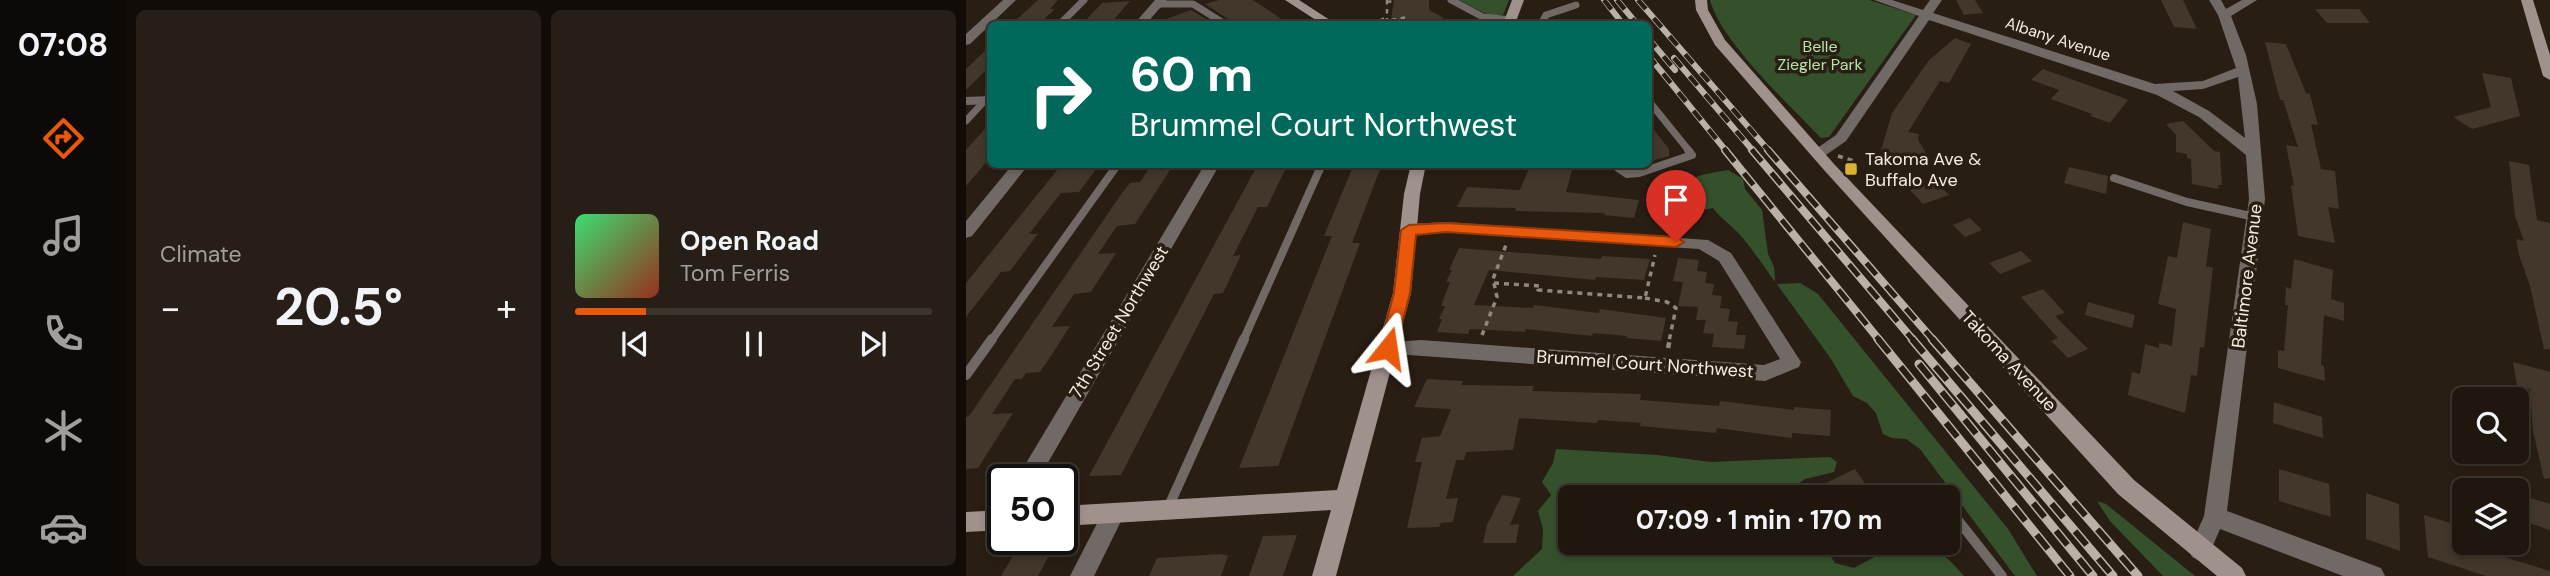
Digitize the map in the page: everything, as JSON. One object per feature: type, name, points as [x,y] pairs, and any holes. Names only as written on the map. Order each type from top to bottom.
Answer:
[{"type":"street","points":[[987,21],[1010,0]]},
{"type":"street","points":[[1292,0],[1325,21]]},
{"type":"street","points":[[1510,21],[1518,0]]},
{"type":"street","name":"Takoma Avenue","points":[[1701,0],[1702,10],[1719,42],[1827,155],[2126,487],[2234,576]]},
{"type":"street","name":"Albany Avenue","points":[[1880,0],[2146,85],[2204,111],[2232,131],[2255,155]]},
{"type":"street","points":[[1827,155],[1842,138],[1936,0]]},
{"type":"street","name":"Baltimore Avenue","points":[[2215,0],[2240,54],[2250,104],[2255,155],[2255,217],[2215,516]]},
{"type":"street","points":[[2224,15],[2251,0]]},
{"type":"street","points":[[2527,0],[2550,76]]},
{"type":"street","points":[[1143,21],[1159,2]]},
{"type":"street","points":[[966,41],[987,21]]},
{"type":"street","name":"Albany Avenue","points":[[2146,85],[2162,88],[2197,86],[2229,77],[2243,69]]},
{"type":"street","points":[[966,101],[987,99]]},
{"type":"street","points":[[966,232],[1020,168]]},
{"type":"street","name":"7th Street Northwest","points":[[1035,464],[1211,168]]},
{"type":"street","points":[[1324,576],[1402,293],[1418,168]]},
{"type":"street","name":"Brummel Court Northwest","points":[[1388,348],[1422,347],[1765,373],[1792,362],[1725,257],[1702,244],[1446,228],[1409,230]]},
{"type":"street","points":[[1078,515],[1346,499]]},
{"type":"street","points":[[1082,576],[1114,513]]},
{"type":"street","points":[[2200,550],[2215,516],[2238,527],[2373,576]]},
{"type":"street","points":[[966,522],[987,520]]},
{"type":"lane","points":[[1063,21],[1084,0]]},
{"type":"lane","points":[[1451,0],[1483,17],[1505,21]]},
{"type":"lane","points":[[1159,2],[1193,4],[1216,21]]},
{"type":"lane","points":[[1543,21],[1546,15],[1576,5]]},
{"type":"lane","points":[[966,121],[987,101]]},
{"type":"lane","points":[[1618,168],[1627,174],[1639,173],[1692,155],[1652,104]]},
{"type":"lane","points":[[966,375],[1115,168]]},
{"type":"lane","points":[[1167,510],[1319,168]]},
{"type":"lane","points":[[2114,178],[2187,202],[2255,217]]},
{"type":"lane","points":[[1960,523],[2002,576]]},
{"type":"path","points":[[1387,21],[1387,1],[1394,1]]},
{"type":"path","points":[[1379,21],[1387,17]]},
{"type":"path","points":[[1391,21],[1408,17]]},
{"type":"path","points":[[1827,155],[1857,162]]},
{"type":"path","points":[[1482,335],[1497,297],[1493,279],[1507,243]]},
{"type":"path","points":[[1645,298],[1655,252]]},
{"type":"path","points":[[1494,283],[1540,286],[1538,290],[1667,302],[1676,308],[1668,348]]},
{"type":"green space","points":[[1459,0],[1509,0],[1503,15],[1493,16]]},
{"type":"green space","name":"Belle Ziegler Park","points":[[1710,0],[1869,0],[1916,15],[1829,137],[1821,138],[1742,53],[1717,17]]},
{"type":"green space","points":[[1728,170],[1743,179],[1745,189],[1762,210],[1775,282],[1742,237],[1713,208],[1700,211],[1694,218],[1675,210],[1667,199],[1687,181],[1701,175]]},
{"type":"green space","points":[[1800,283],[1818,294],[2008,529],[2037,576],[2015,576],[1960,502],[1960,485],[1947,485],[1920,449],[1906,439],[1883,434],[1876,413],[1867,403],[1853,396],[1831,359],[1777,284]]},
{"type":"green space","points":[[1556,449],[1657,455],[1711,462],[1830,457],[1837,462],[1834,472],[1805,479],[1796,485],[1558,485],[1558,555],[1830,555],[1835,563],[1854,568],[1879,555],[1944,555],[1964,576],[1513,576],[1542,549],[1543,529],[1538,511],[1551,495],[1542,482],[1553,463]]},
{"type":"green space","points":[[2097,501],[2106,504],[2195,576],[2163,576],[2110,521]]},
{"type":"building","points":[[1038,0],[1058,0],[1050,9],[1055,9],[1042,21],[1015,21]]},
{"type":"building","points":[[1219,0],[1253,0],[1284,21],[1229,21],[1205,4]]},
{"type":"building","points":[[1394,0],[1429,0],[1429,10],[1444,18],[1437,21],[1391,20]]},
{"type":"building","points":[[1956,0],[1975,0],[1983,13],[1964,15]]},
{"type":"building","points":[[2161,0],[2183,0],[2197,29],[2174,27]]},
{"type":"building","points":[[1130,1],[1113,21],[1085,21],[1102,3]]},
{"type":"building","points":[[2315,9],[2359,9],[2370,23],[2327,23]]},
{"type":"building","points":[[1191,10],[1209,21],[1161,21]]},
{"type":"building","points":[[1955,38],[1971,44],[1949,83],[1940,81],[1908,132],[1919,134],[1918,140],[1931,161],[1890,168],[1881,150],[1892,113],[1929,60]]},
{"type":"building","points":[[2265,42],[2286,44],[2306,93],[2310,94],[2318,125],[2311,124],[2321,169],[2335,171],[2339,209],[2328,207],[2335,243],[2298,236],[2291,185],[2294,186],[2286,145],[2298,147],[2283,100],[2280,100]]},
{"type":"building","points":[[987,49],[987,69],[966,90],[966,69]]},
{"type":"building","points":[[2043,69],[2128,100],[2110,123],[2090,116],[2092,114],[2051,99],[2059,90],[2031,80]]},
{"type":"building","points":[[2482,73],[2511,78],[2520,116],[2472,129],[2453,117],[2491,107]]},
{"type":"building","points":[[2183,121],[2214,151],[2220,152],[2222,185],[2218,185],[2219,189],[2192,184],[2191,159],[2187,158],[2187,154],[2176,152],[2176,135],[2166,124]]},
{"type":"building","points":[[987,126],[987,162],[966,186],[966,150]]},
{"type":"building","points":[[1652,127],[1669,149],[1669,156],[1652,161]]},
{"type":"building","points":[[2509,161],[2529,165],[2537,220],[2550,223],[2550,349],[2544,349],[2530,286],[2519,255],[2516,239],[2524,241],[2515,216]]},
{"type":"building","points":[[2069,167],[2108,176],[2106,194],[2064,183]]},
{"type":"building","points":[[1059,168],[1097,168],[1079,192],[1061,193],[1029,234],[1038,234],[1010,271],[1001,272],[966,317],[966,283]]},
{"type":"building","points":[[1149,168],[1171,168],[1135,224],[1117,226],[1098,254],[1116,253],[1091,292],[1074,294],[1052,327],[1070,326],[1040,372],[1026,373],[1022,379],[1015,379],[992,414],[1013,413],[978,468],[966,469],[966,417],[1122,193],[1130,183],[1140,182]]},
{"type":"building","points":[[1256,168],[1286,168],[1267,207],[1258,207],[1233,256],[1241,255],[1223,293],[1214,294],[1121,475],[1089,476]]},
{"type":"building","points":[[1352,168],[1380,168],[1352,243],[1360,243],[1278,466],[1239,468],[1332,236],[1324,236]]},
{"type":"building","points":[[1529,168],[1573,168],[1566,192],[1639,200],[1634,218],[1604,215],[1605,213],[1457,207],[1467,187],[1520,190]]},
{"type":"building","points":[[1935,181],[1949,195],[1923,204],[1910,190]]},
{"type":"building","points":[[1970,218],[1982,230],[1965,237],[1953,225]]},
{"type":"building","points":[[2183,222],[2211,229],[2206,266],[2213,268],[2204,348],[2200,347],[2197,376],[2191,375],[2185,413],[2128,395],[2132,372],[2140,374],[2145,344],[2159,348],[2159,343],[2172,346],[2176,309],[2158,304],[2168,256],[2177,258]]},
{"type":"building","points":[[1459,248],[1601,259],[1602,256],[1650,259],[1644,280],[1596,277],[1595,280],[1489,270],[1474,305],[1533,308],[1534,305],[1599,313],[1600,309],[1666,318],[1661,341],[1526,329],[1525,332],[1470,329],[1468,334],[1437,332],[1445,306],[1441,306],[1450,282],[1446,282],[1452,270],[1449,270]]},
{"type":"building","points":[[2021,251],[2032,261],[2000,274],[1989,263]]},
{"type":"building","points":[[1678,258],[1699,260],[1697,271],[1707,272],[1705,283],[1714,284],[1712,295],[1722,296],[1720,308],[1730,309],[1728,321],[1738,322],[1736,335],[1746,335],[1744,349],[1712,347],[1714,334],[1703,333],[1706,320],[1696,320],[1698,307],[1678,306],[1683,282],[1673,281]]},
{"type":"building","points":[[2294,259],[2333,270],[2331,299],[2344,303],[2344,321],[2324,315],[2321,365],[2324,366],[2325,381],[2278,368],[2278,350],[2284,351],[2288,305],[2285,305],[2286,287],[2291,289]]},
{"type":"building","points":[[2043,289],[2065,313],[2055,316],[2088,349],[2068,358],[2051,341],[2058,338],[2021,297]]},
{"type":"building","points":[[2088,302],[2135,315],[2132,328],[2085,315]]},
{"type":"building","points":[[2513,362],[2550,372],[2550,478],[2544,479],[2533,431],[2530,389],[2517,385]]},
{"type":"building","points":[[1427,379],[1463,381],[1461,385],[1534,386],[1532,391],[1641,394],[1640,400],[1719,406],[1720,401],[1794,410],[1794,407],[1831,410],[1830,436],[1792,433],[1792,438],[1717,428],[1716,433],[1640,426],[1641,423],[1519,418],[1513,450],[1466,452],[1464,460],[1456,460],[1446,499],[1458,498],[1453,522],[1441,523],[1439,527],[1407,528],[1422,462],[1415,462],[1422,438],[1440,436],[1451,409],[1414,407]]},
{"type":"building","points":[[2274,402],[2322,417],[2323,438],[2273,423]]},
{"type":"building","points":[[1855,469],[1866,485],[1822,485]]},
{"type":"building","points":[[2279,469],[2329,484],[2331,517],[2279,501]]},
{"type":"building","points":[[2366,493],[2399,504],[2400,551],[2366,539]]},
{"type":"building","points":[[1502,495],[1521,498],[1510,525],[1519,524],[1516,543],[1483,543],[1487,525]]},
{"type":"building","points":[[2529,498],[2550,504],[2550,530],[2529,523]]},
{"type":"building","points":[[2424,515],[2452,523],[2452,555],[2498,555],[2550,571],[2550,576],[2486,576],[2428,557]]},
{"type":"building","points":[[1297,535],[1283,576],[1249,576],[1263,536]]},
{"type":"building","points":[[1221,554],[1228,556],[1221,576],[1149,576],[1157,558]]},
{"type":"building","points":[[1013,555],[1049,555],[1038,576],[1001,576]]},
{"type":"railway","points":[[1604,0],[1619,19]]},
{"type":"railway","points":[[1617,0],[1634,21]]},
{"type":"railway","points":[[1638,0],[1770,152]]},
{"type":"railway","points":[[1652,43],[1675,70]]},
{"type":"railway","points":[[1674,58],[1754,152]]},
{"type":"railway","points":[[1652,60],[1727,152]]},
{"type":"railway","points":[[1725,150],[1880,341]]},
{"type":"railway","points":[[1752,150],[1914,341]]},
{"type":"railway","points":[[1768,150],[1934,341]]},
{"type":"railway","points":[[1878,339],[2070,576]]},
{"type":"railway","points":[[1912,339],[2113,576]]},
{"type":"railway","points":[[1932,339],[2138,576]]},
{"type":"railway","points":[[1919,364],[2093,576]]},
{"type":"place","name":"Takoma Ave & Buffalo Ave","points":[[1851,169]]},
{"type":"route","points":[[1388,348],[1402,293],[1409,230],[1436,227],[1676,242]]}]
